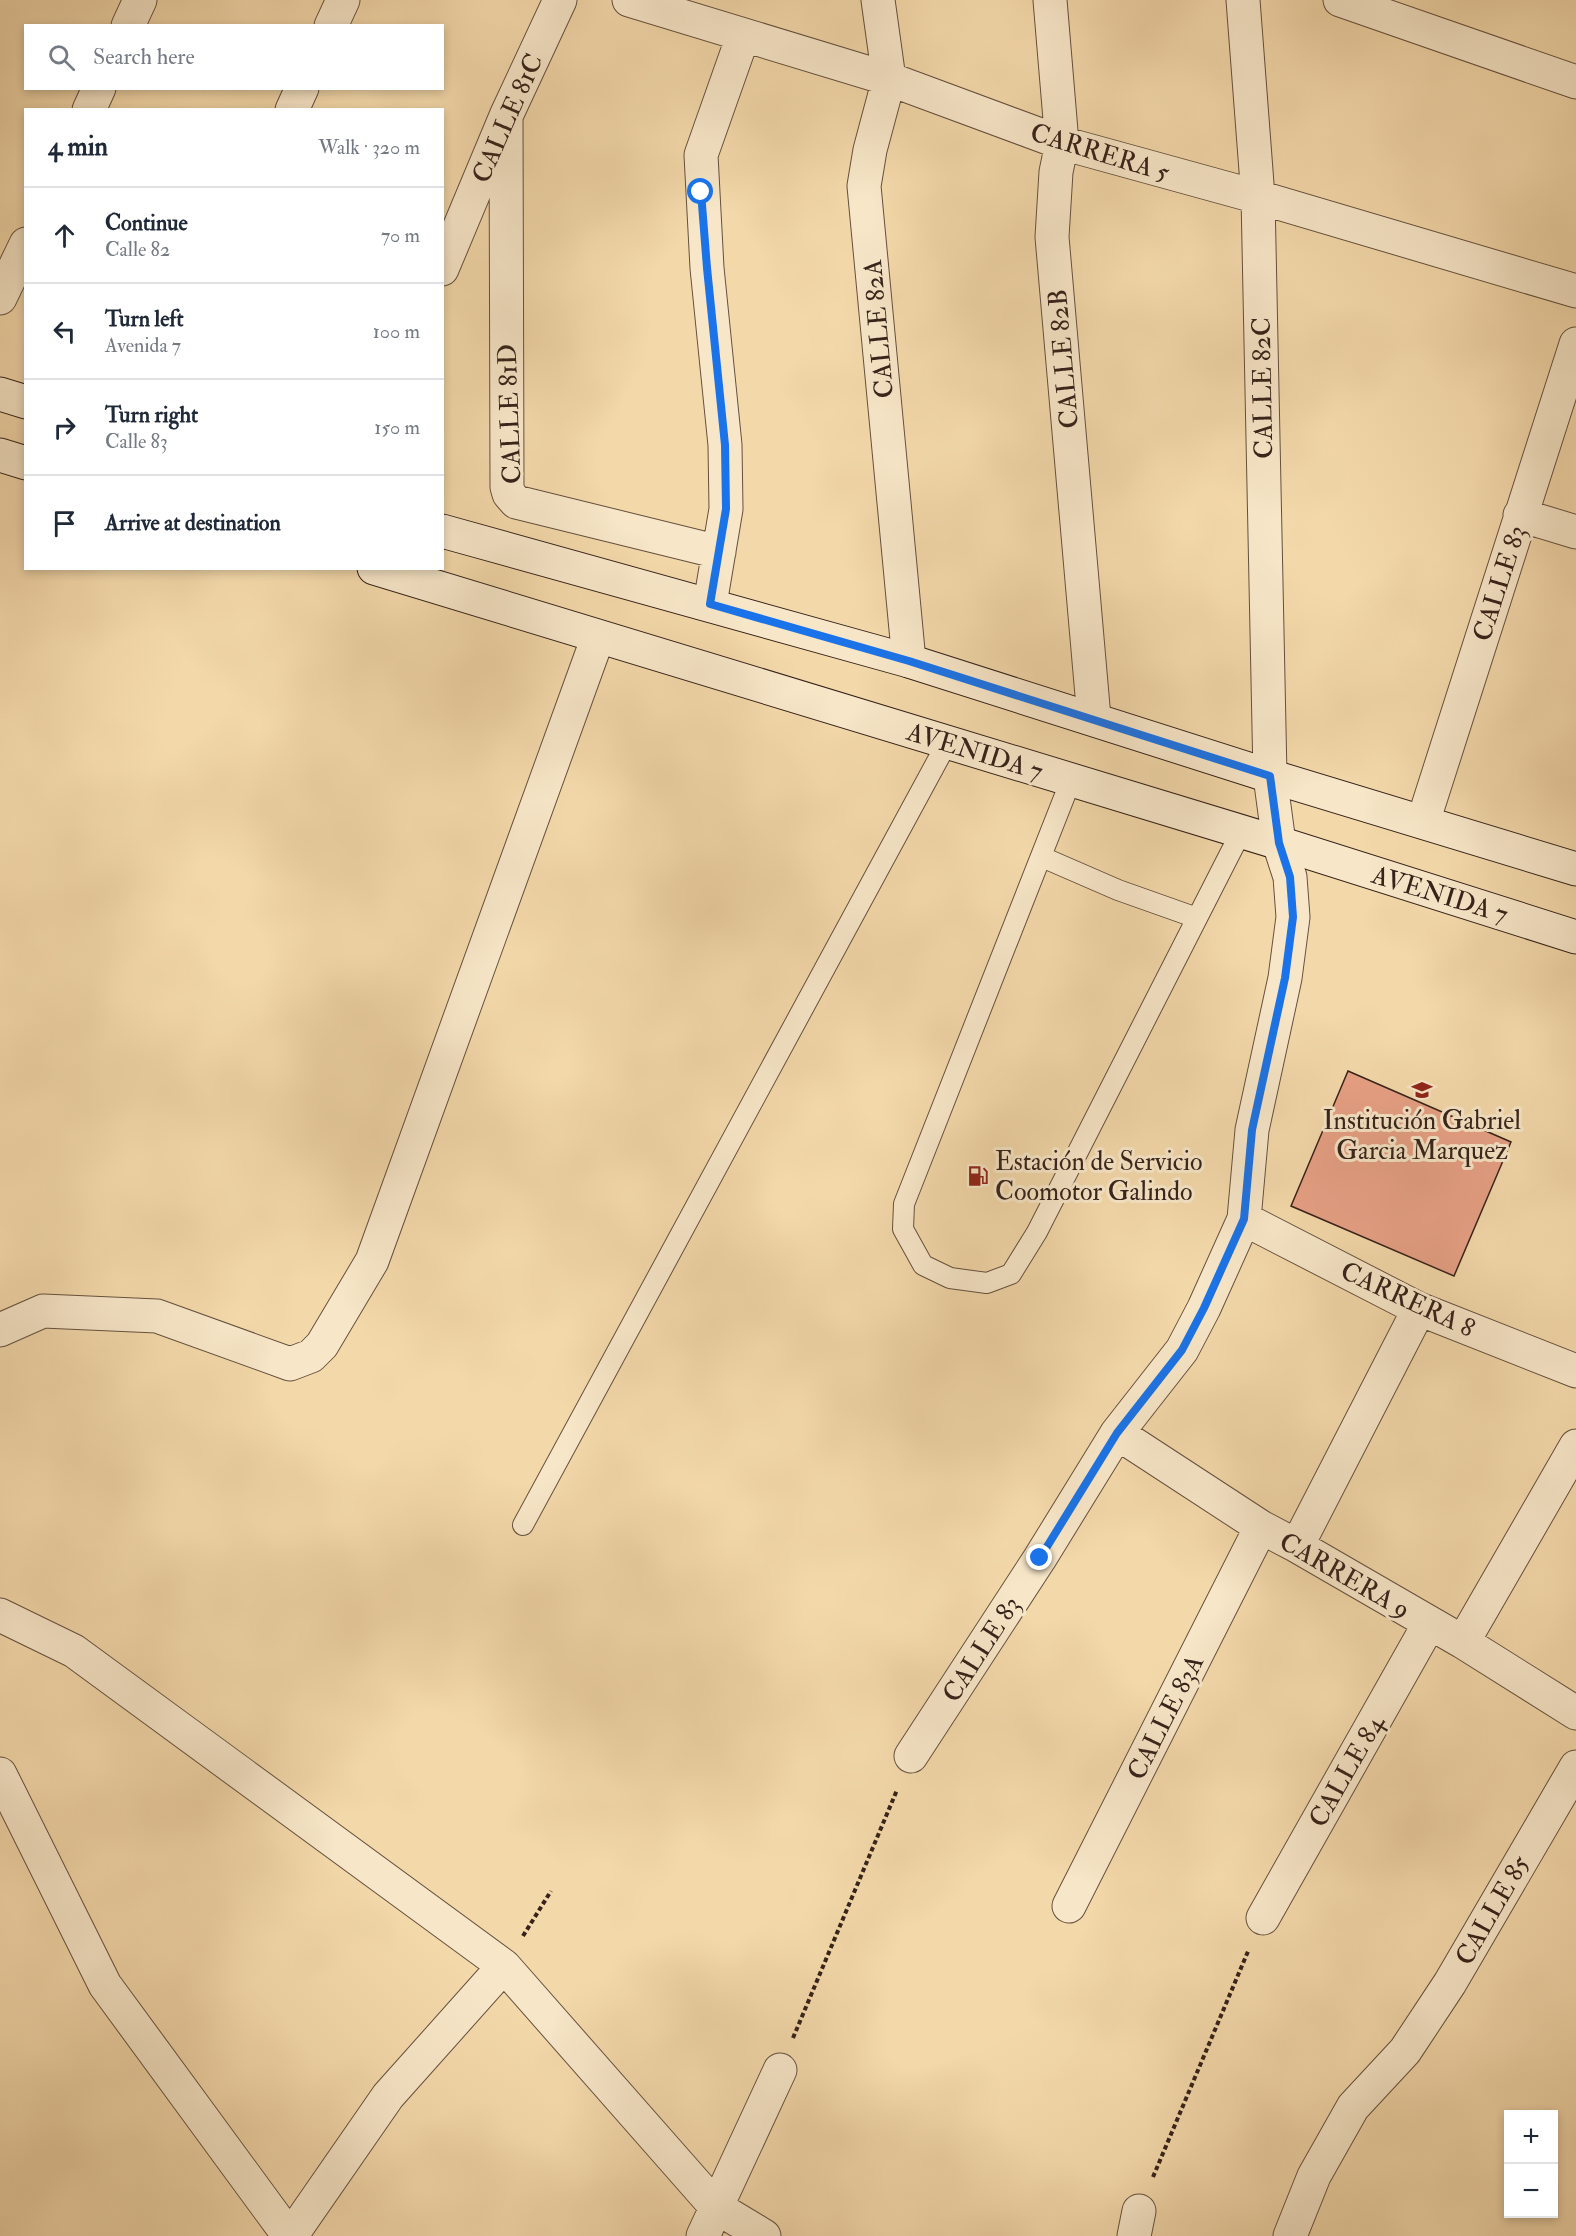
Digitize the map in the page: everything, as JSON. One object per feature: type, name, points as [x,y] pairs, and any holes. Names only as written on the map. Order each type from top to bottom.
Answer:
[{"type":"street","points":[[130,24],[141,0]]},
{"type":"street","points":[[332,24],[343,0]]},
{"type":"street","name":"CALLE 81C","points":[[444,265],[506,116],[560,0]]},
{"type":"street","name":"CARRERA 5","points":[[629,0],[707,12],[743,36],[889,79],[1062,143],[1258,197],[1576,291]]},
{"type":"street","name":"CALLE 82A","points":[[878,0],[889,79],[870,150],[864,186],[909,661]]},
{"type":"street","name":"CALLE 82B","points":[[1050,0],[1062,143],[1056,172],[1052,237],[1094,718]]},
{"type":"street","name":"CALLE 82C","points":[[1243,0],[1258,197],[1270,776]]},
{"type":"street","points":[[1340,0],[1576,82]]},
{"type":"street","points":[[710,604],[726,509],[725,445],[707,268],[701,154],[743,36]]},
{"type":"street","points":[[90,108],[98,90]]},
{"type":"street","points":[[293,108],[301,90]]},
{"type":"street","name":"CALLE 81D","points":[[506,116],[507,487],[509,494],[516,501],[719,552]]},
{"type":"street","points":[[0,298],[24,248]]},
{"type":"street","name":"CALLE 83","points":[[1423,822],[1576,344]]},
{"type":"street","points":[[0,394],[24,401]]},
{"type":"street","points":[[0,455],[24,462]]},
{"type":"street","points":[[1520,515],[1576,532]]},
{"type":"street","points":[[444,532],[909,661],[1094,718],[1270,776],[1576,869]]},
{"type":"street","name":"AVENIDA 7","points":[[380,570],[1279,843],[1576,937]]},
{"type":"street","points":[[0,1330],[43,1311],[157,1316],[290,1364],[311,1356],[322,1345],[372,1261],[598,637]]},
{"type":"street","name":"CALLE 83","points":[[911,1756],[1040,1558],[1117,1433],[1182,1350],[1204,1308],[1244,1219],[1252,1130],[1285,978],[1293,917],[1290,877],[1279,843],[1270,776]]},
{"type":"street","name":"CARRERA 8","points":[[1244,1219],[1419,1309],[1576,1371]]},
{"type":"street","points":[[1297,1546],[1419,1309]]},
{"type":"street","name":"CARRERA 9","points":[[1117,1433],[1261,1527],[1463,1642],[1576,1713]]},
{"type":"street","points":[[1463,1642],[1576,1446]]},
{"type":"street","name":"CALLE 83A","points":[[1069,1906],[1261,1527]]},
{"type":"street","points":[[0,1615],[74,1651],[504,1966],[709,2222],[764,2236]]},
{"type":"street","name":"CALLE 84","points":[[1263,1918],[1429,1624]]},
{"type":"street","name":"CALLE 85","points":[[1290,2236],[1314,2176],[1353,2107],[1405,2051],[1450,1983],[1576,1767]]},
{"type":"street","points":[[0,1774],[105,1985],[290,2236],[388,2096],[504,1966]]},
{"type":"street","points":[[709,2222],[780,2070]]},
{"type":"lane","points":[[523,1525],[947,743]]},
{"type":"lane","points":[[1071,780],[904,1204],[903,1229],[923,1265],[950,1278],[987,1283],[1011,1274],[1037,1232],[1240,832]]},
{"type":"lane","points":[[1042,857],[1118,890],[1197,918]]},
{"type":"path","points":[[780,2070],[911,1756]]},
{"type":"path","points":[[504,1966],[551,1891]]},
{"type":"path","points":[[1137,2224],[1263,1918]]},
{"type":"building","points":[[1348,1071],[1511,1142],[1454,1276],[1291,1206]]},
{"type":"place","name":"Institución Gabriel Garcia Marquez","points":[[1422,1090]]},
{"type":"place","name":"Estación de Servicio Coomotor Galindo","points":[[978,1176]]},
{"type":"route","points":[[701,192],[725,445],[726,509],[710,604],[909,661],[1094,718],[1270,776],[1279,843],[1290,877],[1293,917],[1285,978],[1252,1130],[1244,1219],[1204,1308],[1182,1350],[1117,1433],[1040,1558]]}]
